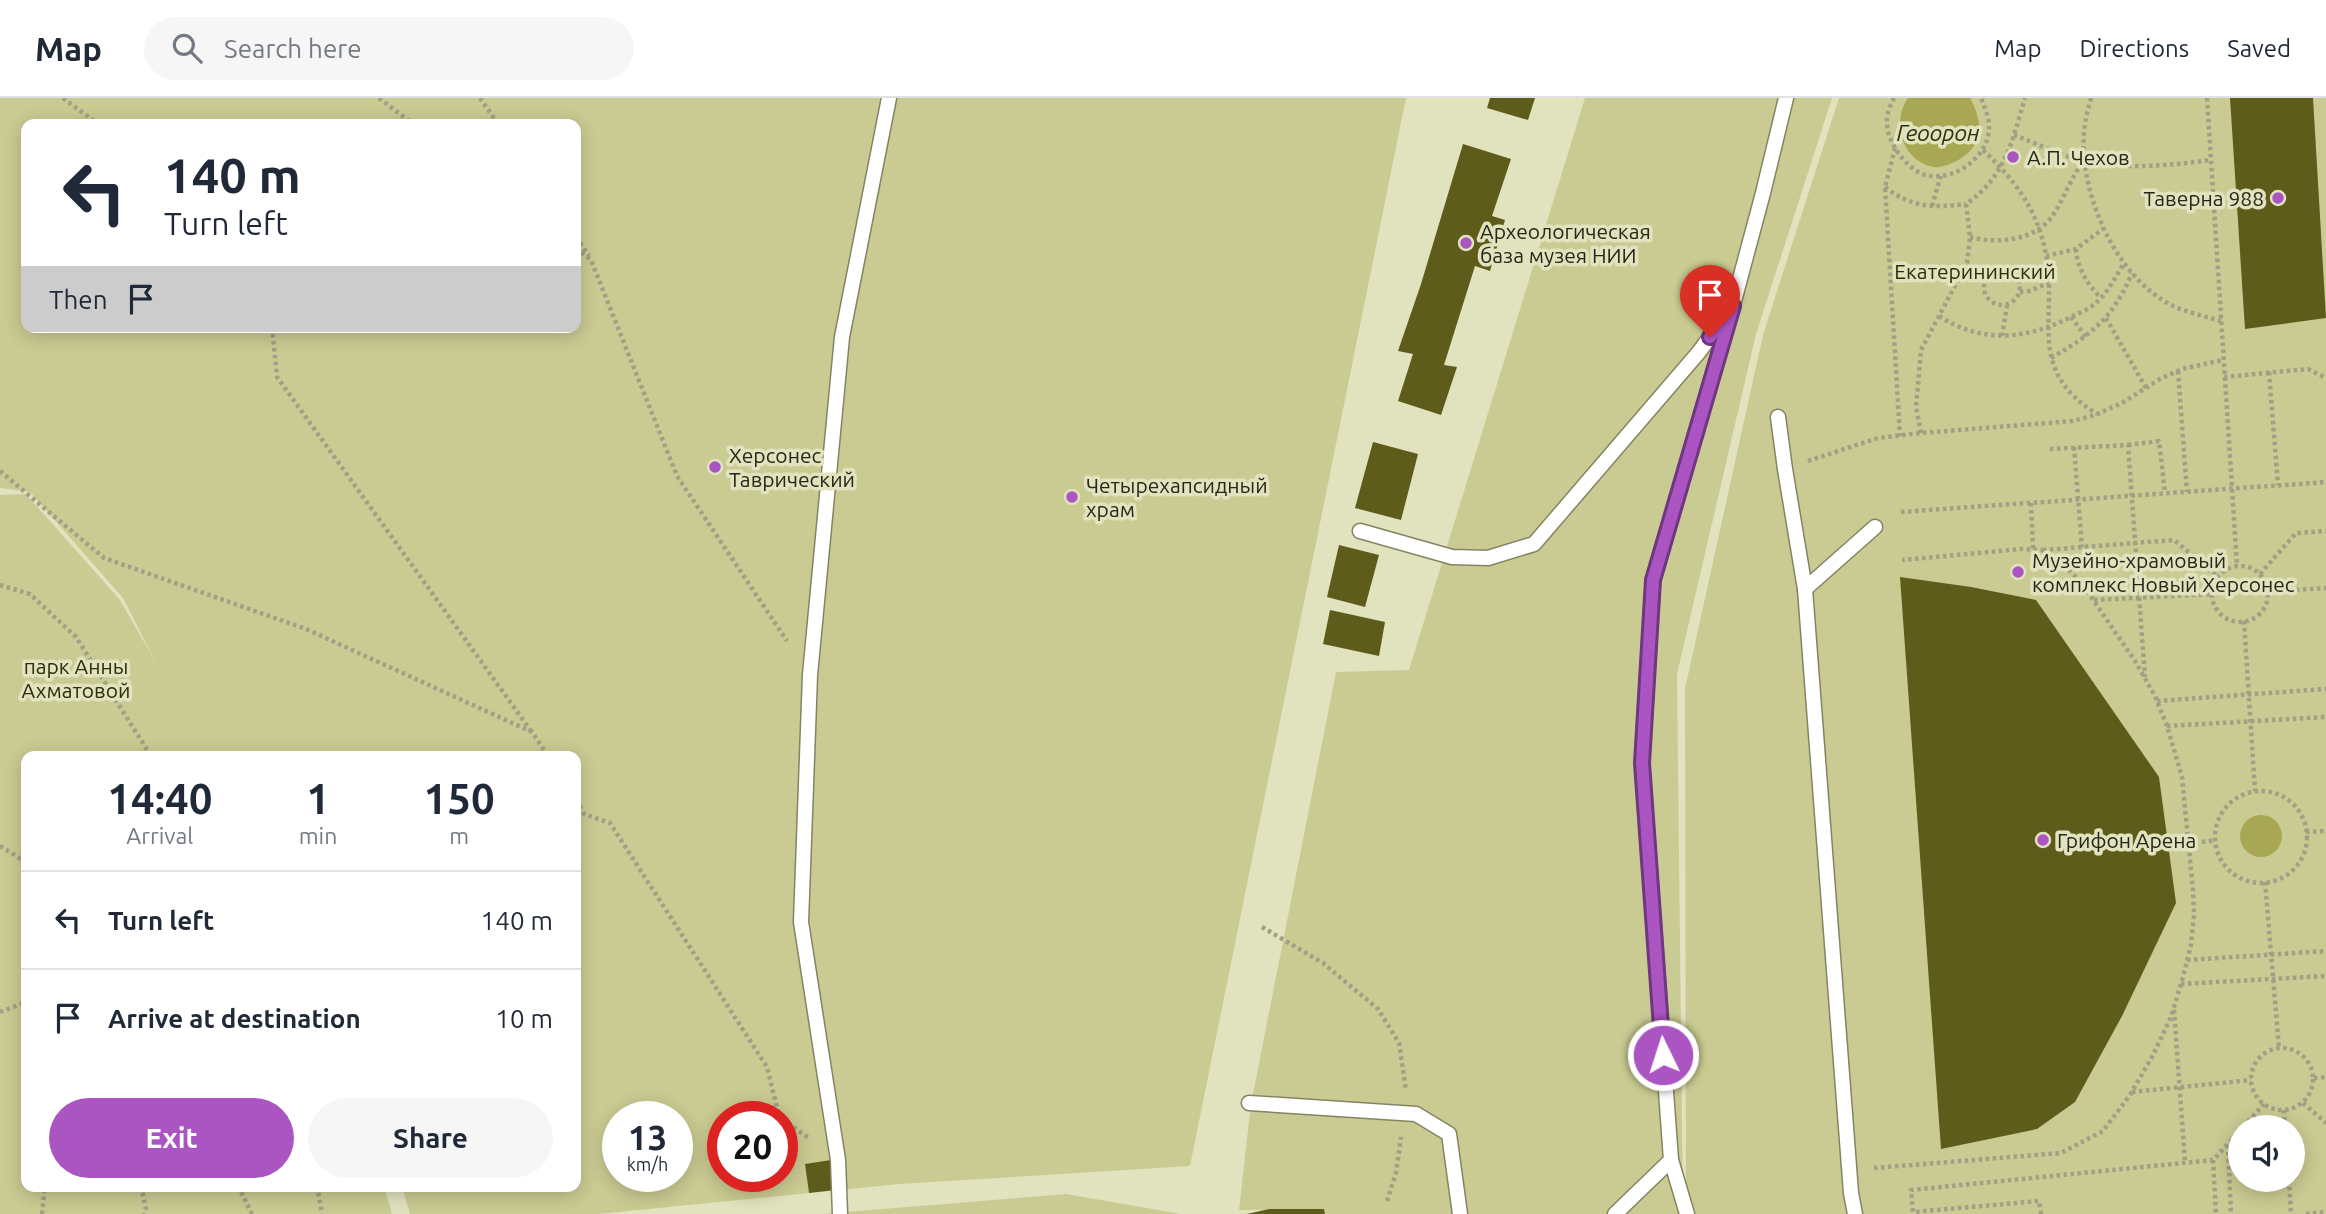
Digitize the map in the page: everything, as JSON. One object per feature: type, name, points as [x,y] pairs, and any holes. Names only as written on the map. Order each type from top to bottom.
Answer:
[{"type":"lane","points":[[840,1214],[838,1160],[801,922],[810,675],[842,337],[889,98]]},
{"type":"lane","points":[[1687,1214],[1671,1160],[1642,763],[1653,580],[1733,306],[1786,98]]},
{"type":"lane","points":[[1360,531],[1452,557],[1488,558],[1534,544],[1699,352],[1733,306]]},
{"type":"lane","points":[[1779,417],[1805,589],[1850,1170],[1856,1214]]},
{"type":"lane","points":[[1805,589],[1875,527]]},
{"type":"lane","points":[[1249,1103],[1416,1114],[1449,1134],[1460,1214]]},
{"type":"lane","points":[[1615,1214],[1671,1160]]},
{"type":"path","points":[[63,98],[91,119]]},
{"type":"path","points":[[379,98],[406,119]]},
{"type":"path","points":[[480,98],[495,119]]},
{"type":"path","points":[[1894,98],[1886,121],[1895,149],[1908,164],[1923,174],[1941,175],[1968,166],[1983,150],[1990,127],[1981,98]]},
{"type":"path","points":[[1885,187],[1916,204],[1966,204],[1989,185],[2001,167],[2025,98]]},
{"type":"path","points":[[2091,98],[2085,125],[2085,160],[2093,201],[2104,228],[2124,263],[2161,300],[2191,313],[2221,321]]},
{"type":"path","points":[[2207,98],[2237,566]]},
{"type":"path","points":[[2014,135],[2085,160],[2137,166],[2211,160]]},
{"type":"path","points":[[1895,149],[1885,187],[1900,436]]},
{"type":"path","points":[[1983,150],[2017,184],[2038,228],[2046,256],[2049,283],[2048,327],[2051,358],[2056,374],[2075,398],[2097,414]]},
{"type":"path","points":[[1970,237],[1980,240],[2005,240],[2021,237],[2038,228],[2051,218],[2076,171],[2085,160]]},
{"type":"path","points":[[1932,206],[1941,175]]},
{"type":"path","points":[[1921,433],[1916,407],[1921,350],[1967,263],[1970,237],[1966,204]]},
{"type":"path","points":[[2046,256],[2076,249],[2104,228]]},
{"type":"path","points":[[581,245],[591,260],[677,476],[810,675]]},
{"type":"path","points":[[2076,249],[2082,272],[2100,297]]},
{"type":"path","points":[[581,252],[591,260]]},
{"type":"path","points":[[1939,316],[1963,330],[2002,336],[2037,331],[2092,306],[2124,263]]},
{"type":"path","points":[[2000,269],[2012,272],[2020,282],[2020,292],[2016,300],[2007,305],[1994,303],[1986,295],[1984,284],[1989,274],[2000,269]]},
{"type":"path","points":[[2051,358],[2086,337],[2106,318],[2125,292],[2132,273]]},
{"type":"path","points":[[2020,292],[2049,283]]},
{"type":"path","points":[[2002,336],[2007,305]]},
{"type":"path","points":[[2071,317],[2086,337]]},
{"type":"path","points":[[2106,318],[2146,388]]},
{"type":"path","points":[[273,333],[277,377],[545,751]]},
{"type":"path","points":[[1785,469],[1878,438],[2073,421],[2122,403],[2178,371],[2223,360]]},
{"type":"path","points":[[2224,377],[2308,369],[2326,377]]},
{"type":"path","points":[[2178,371],[2187,492]]},
{"type":"path","points":[[2269,372],[2278,485]]},
{"type":"path","points":[[2050,449],[2159,441],[2165,494]]},
{"type":"path","points":[[2129,445],[2145,678]]},
{"type":"path","points":[[2074,447],[2082,547]]},
{"type":"path","points":[[0,471],[104,558],[306,629],[532,732]]},
{"type":"path","points":[[1901,512],[2326,482]]},
{"type":"path","points":[[2031,503],[2033,550]]},
{"type":"path","points":[[2260,574],[2296,533],[2326,531]]},
{"type":"path","points":[[1902,560],[2174,540],[2218,577]]},
{"type":"path","points":[[1850,1170],[2061,1153],[2103,1131],[2131,1093],[2152,1057],[2174,1007],[2187,960],[2194,915],[2182,777],[2157,701],[2112,624],[2060,560],[2042,550]]},
{"type":"path","points":[[2237,566],[2247,567],[2260,574],[2268,592],[2261,612],[2244,621],[2235,621],[2220,612],[2215,606],[2213,594],[2218,577],[2237,566]]},
{"type":"path","points":[[0,585],[30,594],[76,637],[148,751]]},
{"type":"path","points":[[2268,592],[2326,589]]},
{"type":"path","points":[[2094,600],[2213,594]]},
{"type":"path","points":[[2244,621],[2255,791]]},
{"type":"path","points":[[2157,701],[2326,689]]},
{"type":"path","points":[[2167,726],[2326,717]]},
{"type":"path","points":[[2255,791],[2276,793],[2289,800],[2300,812],[2306,832],[2303,855],[2295,868],[2283,877],[2265,883],[2238,877],[2226,868],[2218,855],[2215,840],[2216,825],[2222,811],[2233,800],[2255,791]]},
{"type":"path","points":[[581,809],[584,814],[610,823],[767,1067],[775,1101]]},
{"type":"path","points":[[2306,832],[2326,831]]},
{"type":"path","points":[[2188,844],[2215,840]]},
{"type":"path","points":[[0,846],[21,859]]},
{"type":"path","points":[[2265,883],[2279,1048]]},
{"type":"path","points":[[1262,928],[1322,963],[1378,1009],[1399,1043],[1406,1086],[1396,1173],[1387,1201]]},
{"type":"path","points":[[2187,960],[2326,951]]},
{"type":"path","points":[[2181,984],[2326,976]]},
{"type":"path","points":[[0,1012],[21,1004]]},
{"type":"path","points":[[2174,1007],[2185,1163]]},
{"type":"path","points":[[2279,1048],[2300,1052],[2308,1059],[2314,1078],[2312,1091],[2303,1103],[2284,1110],[2276,1110],[2264,1104],[2254,1093],[2251,1080],[2255,1064],[2261,1056],[2279,1048]]},
{"type":"path","points":[[2314,1078],[2326,1077]]},
{"type":"path","points":[[2131,1093],[2251,1080]]},
{"type":"path","points":[[2303,1103],[2326,1123]]},
{"type":"path","points":[[2254,1115],[2264,1104]]},
{"type":"path","points":[[2284,1110],[2284,1115]]},
{"type":"path","points":[[2040,1214],[2039,1201],[1913,1212],[1911,1190],[2213,1160],[2228,1144]]},
{"type":"path","points":[[2213,1160],[2216,1214]]},
{"type":"path","points":[[42,1214],[44,1192]]},
{"type":"path","points":[[142,1192],[146,1209],[144,1214]]},
{"type":"path","points":[[241,1192],[252,1214]]},
{"type":"path","points":[[318,1192],[322,1214]]},
{"type":"path","points":[[2230,1192],[2231,1214]]},
{"type":"path","points":[[2290,1192],[2291,1214]]},
{"type":"path","points":[[2306,1214],[2326,1212]]},
{"type":"green space","name":"парк Анны Ахматовой","points":[[0,98],[1406,98],[1190,1166],[899,1184],[598,1214],[410,1214],[403,1192],[581,1192],[581,751],[21,751],[21,1192],[385,1192],[392,1214],[0,1214],[0,495],[26,494],[120,600],[156,663],[123,598],[30,492],[0,488]]},
{"type":"green space","points":[[1585,98],[1832,98],[1756,334],[1677,674],[1683,1214],[1325,1214],[1324,1209],[1239,1210],[1251,1104],[1336,672],[1409,670]]},
{"type":"green space","name":"Музейно-храмовый комплекс Новый Херсонес","points":[[1839,98],[2326,98],[2326,1214],[1686,1214],[1685,689],[1763,335]]},
{"type":"green space","points":[[1066,1194],[1181,1214],[822,1214]]},
{"type":"water","name":"Геоорон","points":[[1908,98],[1970,98],[1979,123],[1974,146],[1951,164],[1934,167],[1923,164],[1907,149],[1900,129],[1900,118]]},
{"type":"water","points":[[2261,815],[2276,821],[2282,836],[2276,851],[2261,857],[2246,851],[2240,836],[2246,821]]},
{"type":"building","points":[[1490,98],[1535,98],[1528,120],[1487,108]]},
{"type":"building","name":"Таверна 988","points":[[2230,98],[2313,98],[2326,318],[2245,329]]},
{"type":"building","points":[[1463,144],[1511,159],[1492,216],[1505,220],[1490,271],[1475,266],[1444,365],[1457,367],[1441,415],[1398,401],[1413,354],[1398,351]]},
{"type":"building","points":[[1373,442],[1418,454],[1401,520],[1355,508]]},
{"type":"building","points":[[1339,545],[1379,555],[1365,607],[1327,597]]},
{"type":"building","name":"Грифон Арена","points":[[1900,577],[2036,600],[2159,777],[2176,903],[2122,1016],[2075,1102],[2037,1129],[1941,1149]]},
{"type":"building","points":[[1330,610],[1385,622],[1379,656],[1323,644]]},
{"type":"building","points":[[831,1160],[835,1190],[809,1193],[805,1164]]},
{"type":"building","points":[[1269,1209],[1324,1209],[1325,1214],[1247,1214]]},
{"type":"place","name":"А.П. Чехов","points":[[2013,157]]},
{"type":"place","name":"Таверна 988","points":[[2278,198]]},
{"type":"place","name":"Археологическая база музея НИИ","points":[[1466,243]]},
{"type":"place","name":"Херсонес Таврический","points":[[715,467]]},
{"type":"place","name":"Четырехапсидный храм","points":[[1072,497]]},
{"type":"place","name":"Музейно-храмовый комплекс Новый Херсонес","points":[[2018,572]]},
{"type":"place","name":"Грифон Арена","points":[[2043,840]]},
{"type":"route","points":[[1663,1055],[1642,763],[1653,580],[1733,306],[1710,337]]},
{"type":"park label","name":"Екатерининский","points":[[1975,271]]}]
